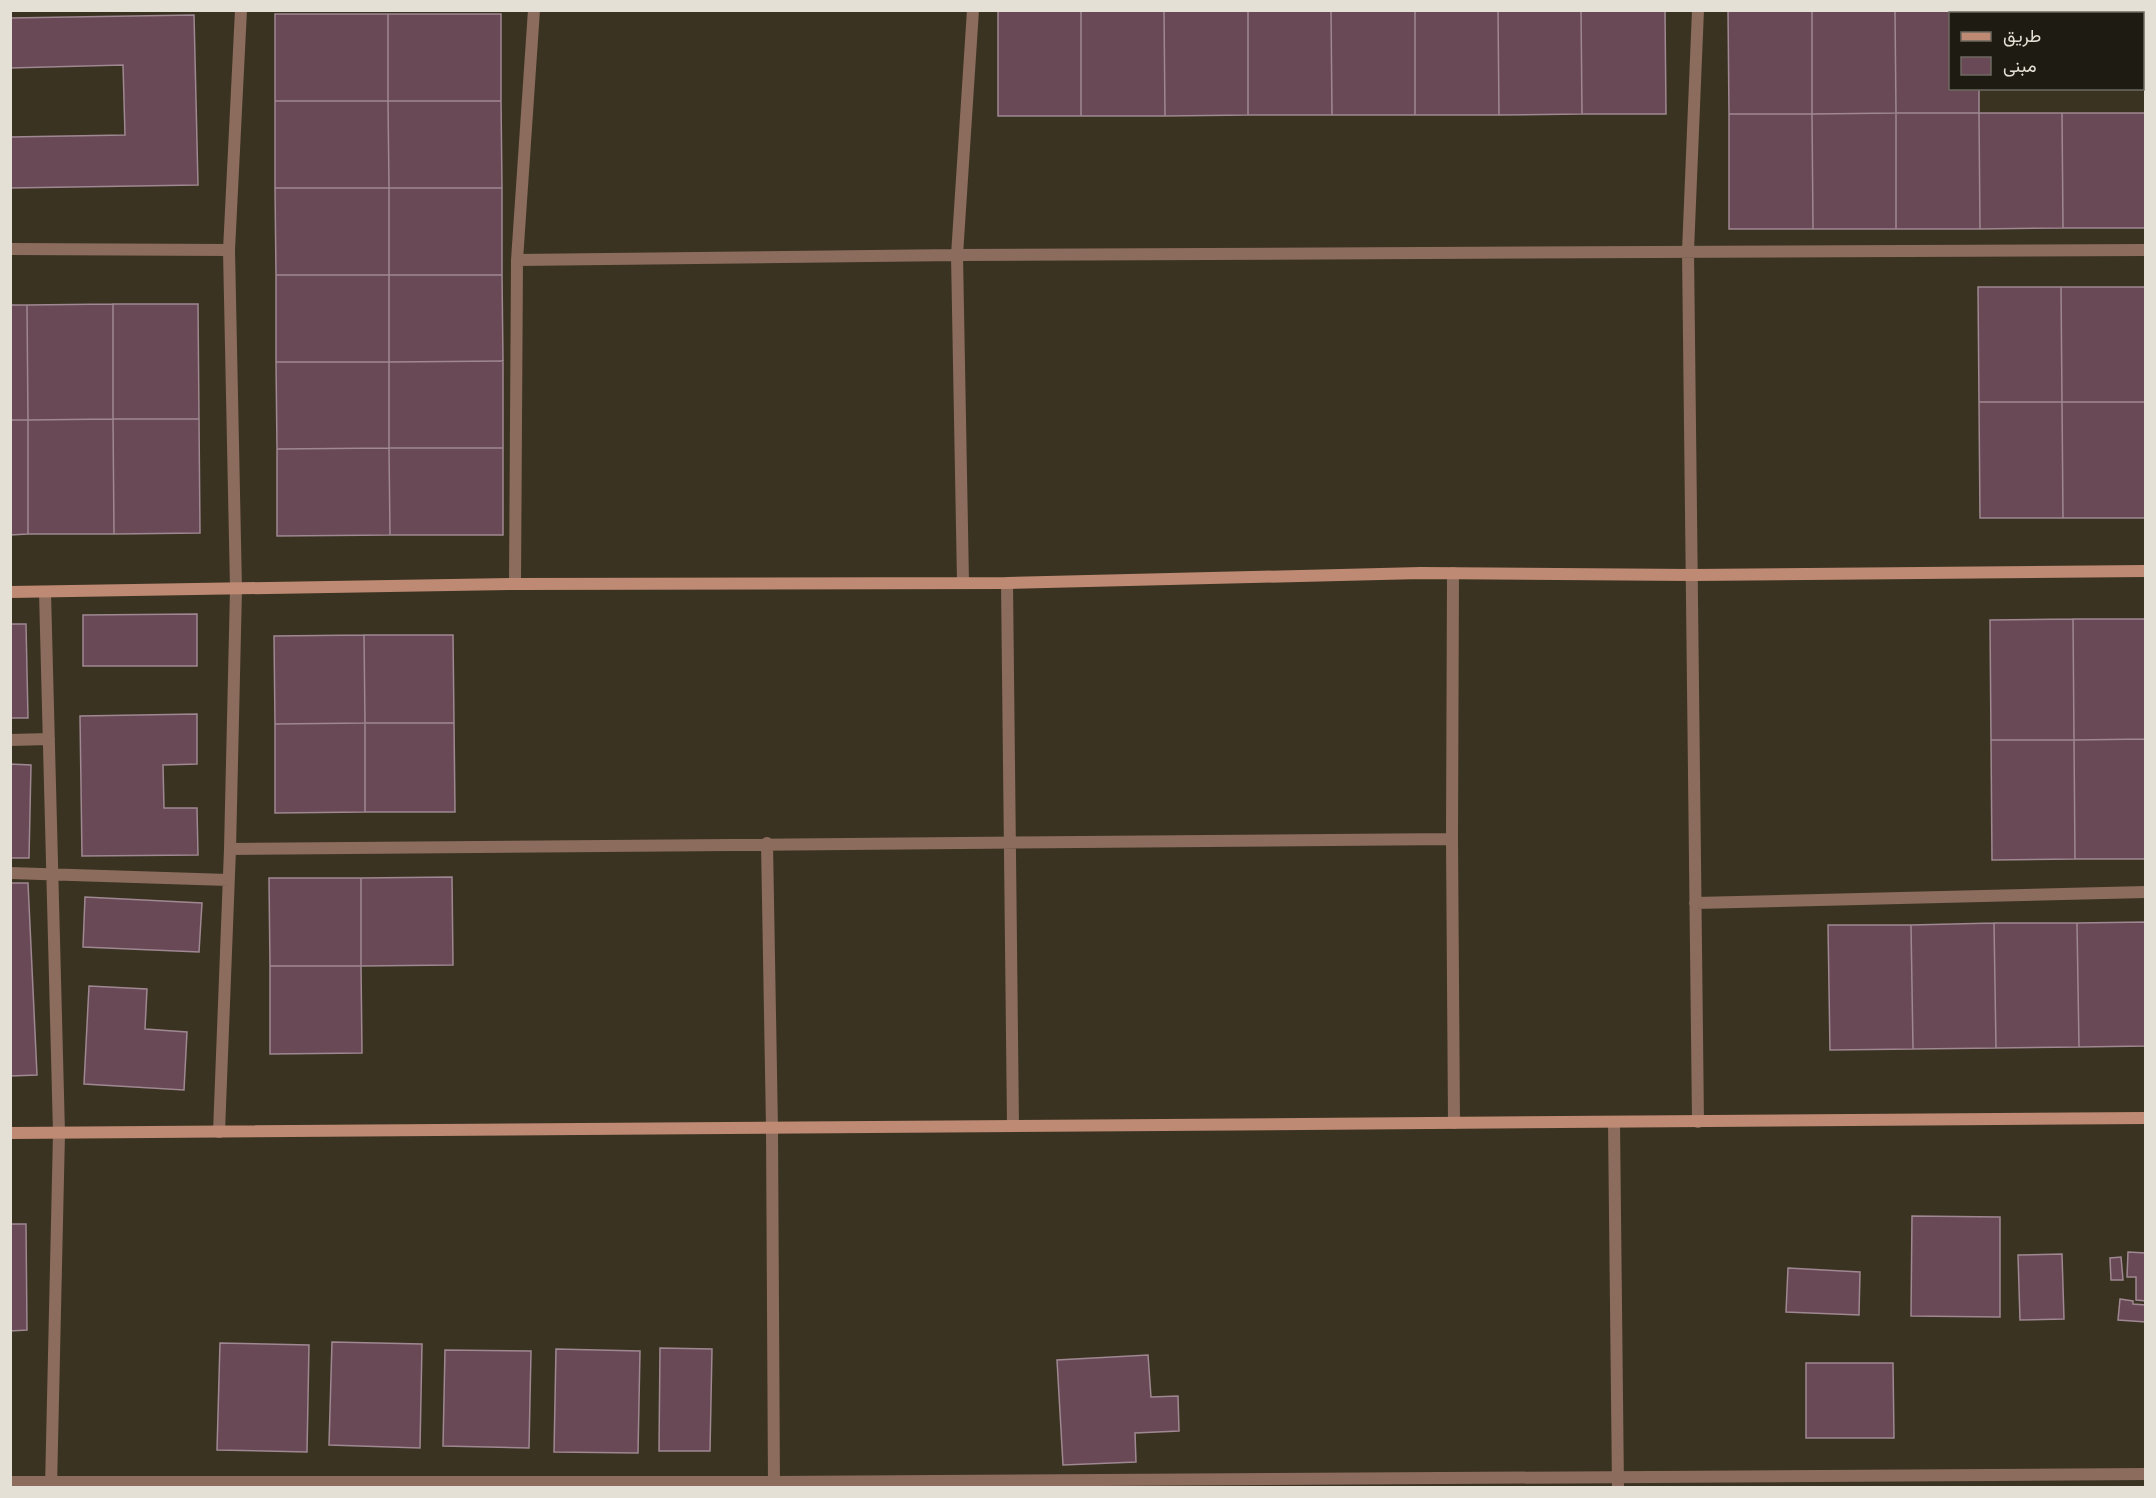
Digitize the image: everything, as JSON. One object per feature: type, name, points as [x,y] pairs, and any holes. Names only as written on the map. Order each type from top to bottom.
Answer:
[{"type":"street","points":[[219,1132],[230,849],[236,588],[229,250],[241,10]]},
{"type":"street","points":[[515,584],[518,260],[534,10]]},
{"type":"street","points":[[963,582],[957,255],[973,10]]},
{"type":"street","points":[[1698,10],[1688,251],[1698,1122]]},
{"type":"street","points":[[10,249],[229,250]]},
{"type":"street","points":[[518,260],[957,255],[2145,250]]},
{"type":"street","points":[[10,592],[515,584],[1007,583],[1453,573],[1692,575],[2145,571]]},
{"type":"street","points":[[1453,573],[1454,1123]]},
{"type":"street","points":[[1007,583],[1013,1126]]},
{"type":"street","points":[[45,592],[59,1133],[51,1485]]},
{"type":"street","points":[[10,740],[49,739]]},
{"type":"street","points":[[230,849],[1452,839]]},
{"type":"street","points":[[766,843],[772,1128],[774,1485]]},
{"type":"street","points":[[10,873],[228,880]]},
{"type":"street","points":[[1695,903],[2145,892]]},
{"type":"street","points":[[10,1133],[2145,1118]]},
{"type":"street","points":[[1614,1122],[1618,1482]]},
{"type":"street","points":[[10,1482],[51,1485],[774,1485],[1618,1482],[2145,1474]]},
{"type":"building","points":[[998,10],[1081,10],[1081,116],[998,116]]},
{"type":"building","points":[[1081,10],[1164,10],[1165,116],[1081,116]]},
{"type":"building","points":[[1164,10],[1248,10],[1248,115],[1165,116]]},
{"type":"building","points":[[1248,10],[1331,10],[1332,115],[1248,115]]},
{"type":"building","points":[[1331,10],[1415,10],[1415,115],[1332,115]]},
{"type":"building","points":[[1415,10],[1498,10],[1499,115],[1415,115]]},
{"type":"building","points":[[1498,10],[1581,10],[1582,114],[1499,115]]},
{"type":"building","points":[[1581,10],[1665,10],[1666,114],[1582,114]]},
{"type":"building","points":[[1728,10],[1812,10],[1812,114],[1729,114]]},
{"type":"building","points":[[1812,10],[1895,10],[1896,113],[1812,114]]},
{"type":"building","points":[[1895,10],[1979,10],[1979,12],[1949,12],[1949,90],[1979,90],[1979,113],[1896,113]]},
{"type":"building","points":[[275,14],[388,14],[388,101],[275,101]]},
{"type":"building","points":[[388,14],[501,14],[501,101],[388,101]]},
{"type":"building","points":[[194,15],[198,185],[10,188],[10,137],[125,135],[123,65],[10,68],[10,18]]},
{"type":"building","points":[[275,101],[388,101],[389,188],[275,188]]},
{"type":"building","points":[[388,101],[501,101],[502,188],[389,188]]},
{"type":"building","points":[[1896,113],[1979,113],[1980,229],[1896,229]]},
{"type":"building","points":[[1896,113],[1896,229],[1813,229],[1812,114]]},
{"type":"building","points":[[1979,113],[2062,113],[2063,228],[1980,229]]},
{"type":"building","points":[[2062,113],[2146,113],[2146,228],[2063,228]]},
{"type":"building","points":[[1729,114],[1812,114],[1813,229],[1729,229]]},
{"type":"building","points":[[275,188],[389,188],[389,275],[276,275]]},
{"type":"building","points":[[389,188],[502,188],[502,275],[389,275]]},
{"type":"building","points":[[276,275],[389,275],[389,362],[276,362]]},
{"type":"building","points":[[389,275],[502,275],[503,361],[389,362]]},
{"type":"building","points":[[1978,287],[2061,287],[2062,402],[1979,402]]},
{"type":"building","points":[[2061,287],[2145,287],[2146,402],[2062,402]]},
{"type":"building","points":[[113,304],[198,304],[199,419],[113,419]]},
{"type":"building","points":[[113,304],[113,419],[28,420],[27,305]]},
{"type":"building","points":[[10,305],[27,305],[28,420],[10,420]]},
{"type":"building","points":[[503,361],[503,448],[389,448],[389,362]]},
{"type":"building","points":[[276,362],[389,362],[389,448],[277,449]]},
{"type":"building","points":[[1979,402],[2062,402],[2063,518],[1980,518]]},
{"type":"building","points":[[2062,402],[2146,402],[2146,518],[2063,518]]},
{"type":"building","points":[[113,419],[199,419],[200,533],[114,534]]},
{"type":"building","points":[[113,419],[114,534],[28,534],[28,420]]},
{"type":"building","points":[[10,420],[28,420],[28,534],[10,535]]},
{"type":"building","points":[[389,448],[503,448],[503,535],[390,535]]},
{"type":"building","points":[[389,448],[390,535],[277,536],[277,449]]},
{"type":"building","points":[[197,614],[197,666],[83,666],[83,615]]},
{"type":"building","points":[[2073,619],[2146,619],[2146,739],[2074,740]]},
{"type":"building","points":[[2073,619],[2074,740],[1991,740],[1990,620]]},
{"type":"building","points":[[10,624],[26,624],[28,718],[10,718]]},
{"type":"building","points":[[364,635],[453,635],[454,723],[365,723]]},
{"type":"building","points":[[364,635],[365,723],[275,724],[274,636]]},
{"type":"building","points":[[197,714],[197,764],[163,765],[164,808],[197,808],[198,855],[82,856],[80,716]]},
{"type":"building","points":[[365,723],[454,723],[455,812],[365,812]]},
{"type":"building","points":[[365,723],[365,812],[275,813],[275,724]]},
{"type":"building","points":[[2146,739],[2146,859],[2075,859],[2074,740]]},
{"type":"building","points":[[1991,740],[2074,740],[2075,859],[1992,860]]},
{"type":"building","points":[[10,764],[31,765],[29,858],[10,858]]},
{"type":"building","points":[[452,877],[453,965],[361,966],[361,878]]},
{"type":"building","points":[[269,878],[361,878],[361,966],[270,966]]},
{"type":"building","points":[[10,883],[28,883],[37,1075],[10,1076]]},
{"type":"building","points":[[85,897],[202,903],[199,952],[83,947]]},
{"type":"building","points":[[2146,922],[2146,1046],[2079,1047],[2077,923]]},
{"type":"building","points":[[1994,923],[2077,923],[2079,1047],[1996,1048]]},
{"type":"building","points":[[1994,923],[1996,1048],[1913,1049],[1911,925]]},
{"type":"building","points":[[1828,925],[1911,925],[1913,1049],[1830,1050]]},
{"type":"building","points":[[270,966],[361,966],[362,1053],[270,1054]]},
{"type":"building","points":[[89,986],[147,989],[145,1029],[187,1032],[184,1090],[84,1084]]},
{"type":"building","points":[[1912,1216],[2000,1217],[2000,1317],[1911,1316]]},
{"type":"building","points":[[10,1224],[26,1224],[27,1330],[10,1331]]},
{"type":"building","points":[[2128,1252],[2146,1253],[2146,1301],[2136,1300],[2136,1277],[2127,1277]]},
{"type":"building","points":[[2062,1254],[2064,1319],[2020,1320],[2018,1255]]},
{"type":"building","points":[[2121,1257],[2123,1280],[2111,1280],[2110,1258]]},
{"type":"building","points":[[1788,1268],[1860,1272],[1859,1315],[1786,1312]]},
{"type":"building","points":[[2120,1299],[2133,1301],[2133,1304],[2146,1305],[2146,1322],[2118,1320]]},
{"type":"building","points":[[332,1342],[422,1344],[420,1448],[329,1445]]},
{"type":"building","points":[[220,1343],[309,1345],[307,1452],[217,1450]]},
{"type":"building","points":[[660,1348],[712,1349],[710,1451],[659,1451]]},
{"type":"building","points":[[556,1349],[640,1351],[638,1453],[554,1452]]},
{"type":"building","points":[[445,1350],[531,1351],[529,1448],[443,1446]]},
{"type":"building","points":[[1148,1355],[1151,1397],[1178,1396],[1179,1431],[1135,1433],[1136,1462],[1063,1465],[1057,1360]]},
{"type":"building","points":[[1806,1363],[1893,1363],[1894,1438],[1806,1438]]}]
